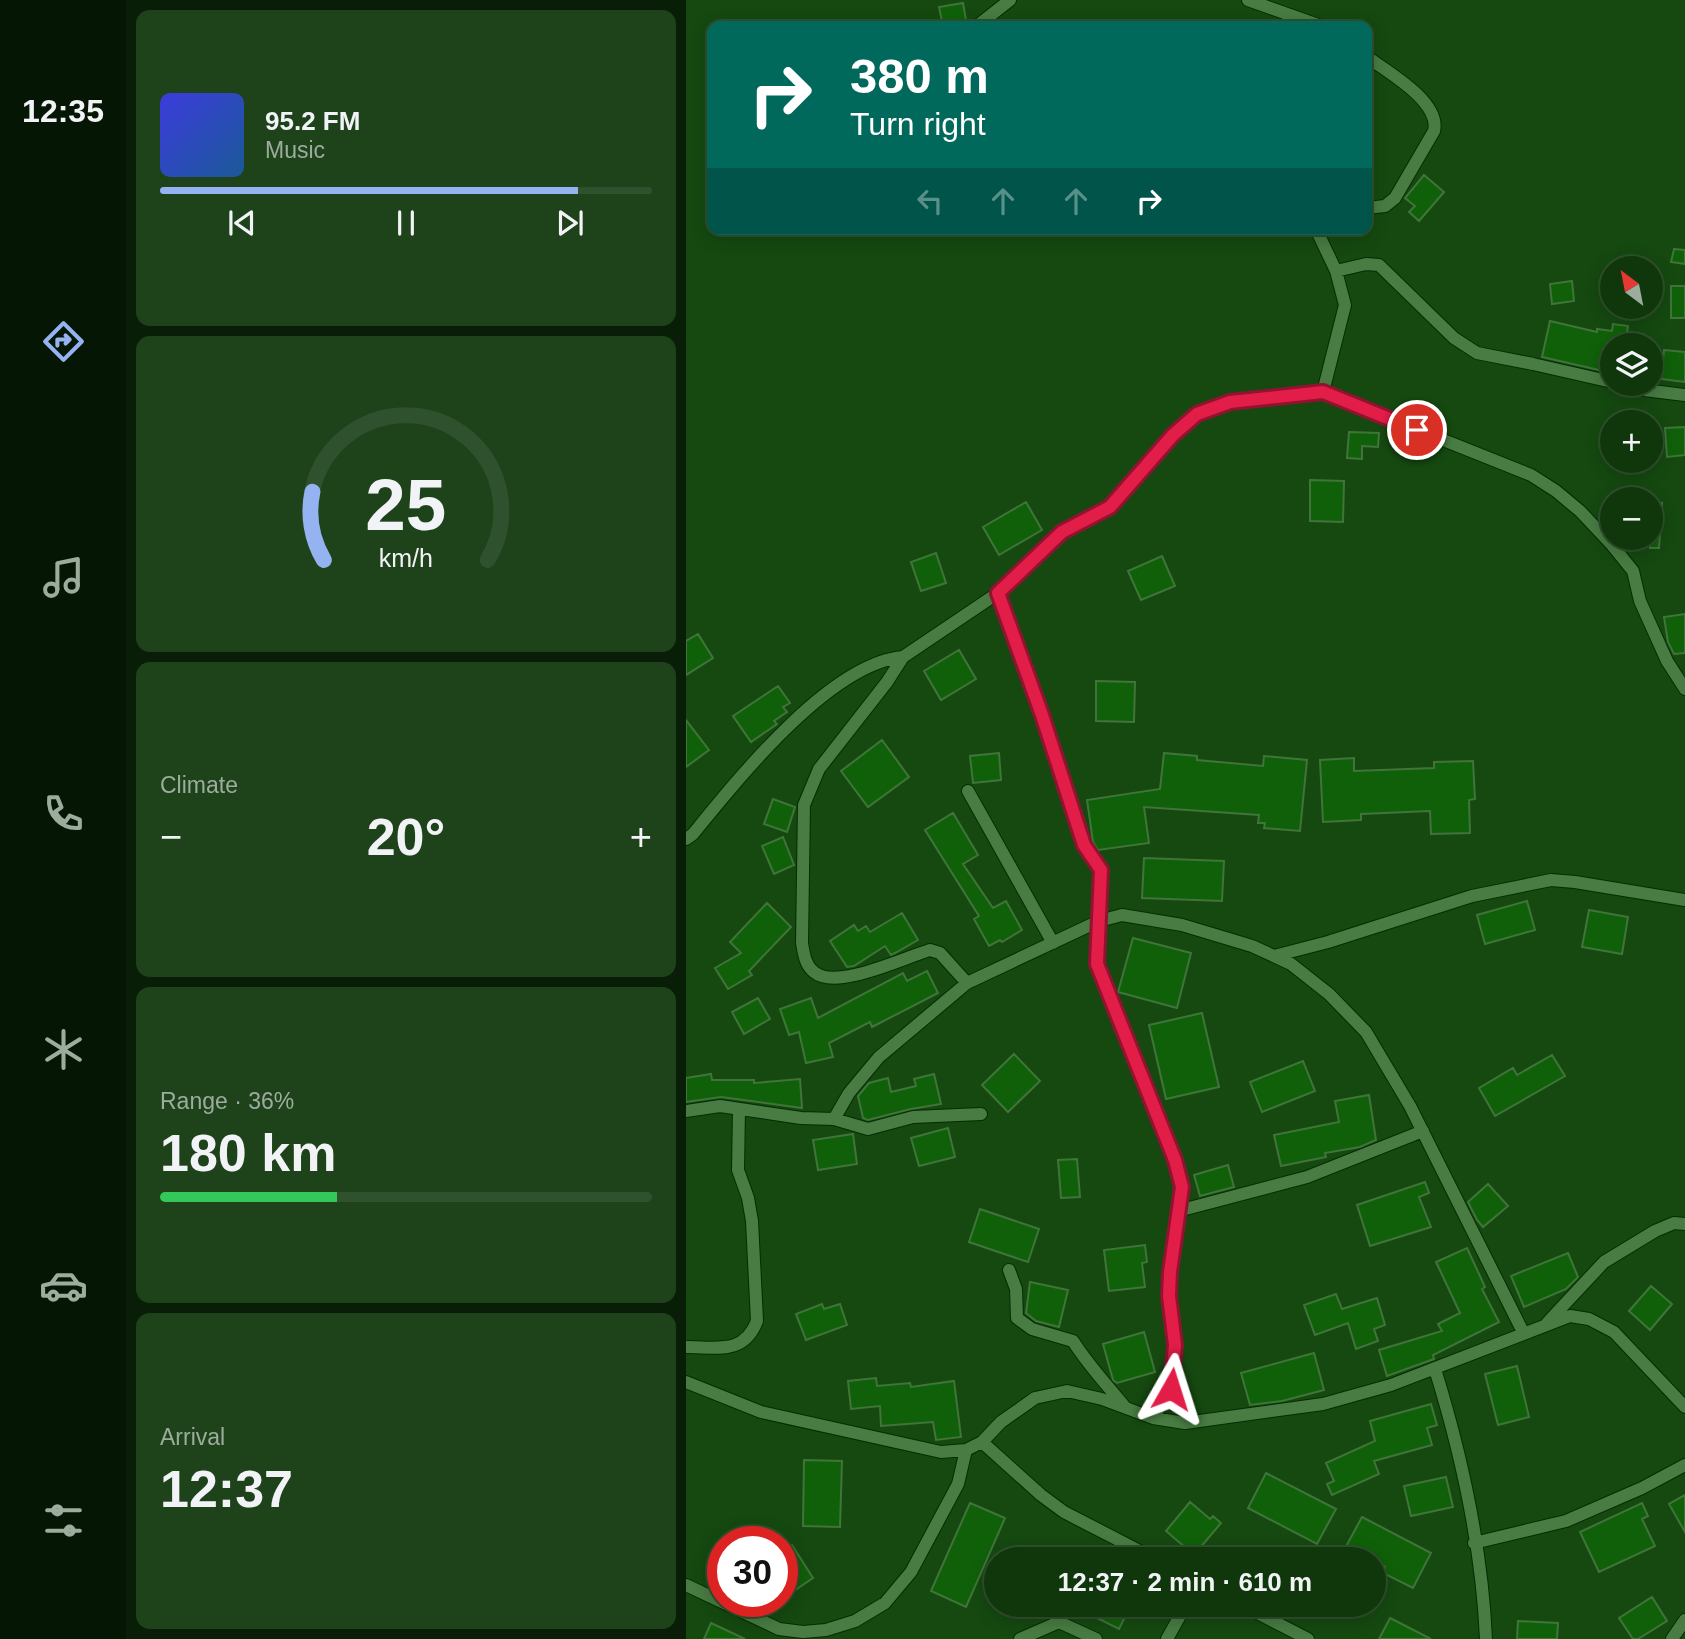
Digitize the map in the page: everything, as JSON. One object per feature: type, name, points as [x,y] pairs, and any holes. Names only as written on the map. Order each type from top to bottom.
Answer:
[{"type":"street","points":[[983,21],[1010,0]]},
{"type":"street","points":[[1248,0],[1307,21]]},
{"type":"street","points":[[1372,61],[1414,91],[1432,111],[1437,121],[1434,131],[1395,198],[1385,206],[1372,207]]},
{"type":"street","points":[[1319,235],[1336,271],[1345,305],[1323,392]]},
{"type":"street","points":[[1336,271],[1366,264],[1379,265],[1454,338],[1477,353],[1600,380]]},
{"type":"street","points":[[967,983],[940,953],[930,950],[864,972],[833,979],[815,974],[805,960],[802,943],[804,805],[819,769],[887,682],[903,657],[998,593],[1062,532],[1110,507],[1173,435],[1197,414],[1230,402],[1323,392],[1531,475],[1556,491],[1612,545],[1633,571],[1640,601],[1667,661],[1685,689]]},
{"type":"street","points":[[1663,392],[1685,395]]},
{"type":"street","points":[[998,593],[1042,715],[1084,845],[1101,870],[1097,964],[1175,1160],[1182,1187],[1170,1272],[1169,1296],[1175,1345],[1171,1389],[1153,1418]]},
{"type":"street","points":[[686,839],[743,774],[814,702],[860,669],[885,658],[903,657]]},
{"type":"street","points":[[968,791],[1053,943]]},
{"type":"street","points":[[1274,956],[1328,942],[1472,896],[1551,880],[1685,900]]},
{"type":"street","points":[[834,1119],[849,1093],[879,1058],[967,983],[1099,921],[1122,915],[1182,925],[1252,946],[1291,964],[1329,994],[1366,1032],[1423,1131],[1524,1334]]},
{"type":"street","points":[[686,1111],[720,1106],[801,1118],[834,1119],[868,1129],[913,1117],[981,1114]]},
{"type":"street","points":[[686,1347],[732,1347],[744,1343],[752,1335],[757,1321],[752,1222],[748,1198],[738,1170],[739,1109]]},
{"type":"street","points":[[1178,1211],[1307,1177],[1423,1131]]},
{"type":"street","points":[[1545,1326],[1604,1262],[1656,1231],[1674,1223],[1685,1224]]},
{"type":"street","points":[[1009,1270],[1016,1289],[1017,1318],[1032,1329],[1073,1341],[1088,1365],[1105,1381],[1126,1408]]},
{"type":"street","points":[[686,1382],[761,1412],[941,1452],[966,1450],[982,1441],[1001,1422],[1035,1398],[1067,1391],[1102,1399],[1153,1418],[1185,1423],[1323,1404],[1391,1385],[1570,1316],[1589,1319],[1614,1332],[1685,1407]]},
{"type":"street","points":[[1435,1369],[1452,1425],[1474,1543],[1486,1639]]},
{"type":"street","points":[[982,1441],[1041,1495],[1064,1512],[1132,1547]]},
{"type":"street","points":[[686,1585],[778,1634],[826,1630],[855,1622],[885,1603],[911,1572],[958,1484],[966,1450]]},
{"type":"street","points":[[1474,1543],[1566,1521],[1642,1488],[1685,1465]]},
{"type":"street","points":[[1167,1639],[1179,1617]]},
{"type":"street","points":[[1265,1617],[1308,1639]]},
{"type":"street","points":[[1672,1639],[1685,1620]]},
{"type":"street","points":[[1020,1639],[1059,1622],[1096,1639]]},
{"type":"street","points":[[845,1639],[848,1624]]},
{"type":"building","points":[[963,3],[966,21],[942,21],[939,7]]},
{"type":"building","points":[[1424,175],[1444,192],[1419,221],[1409,212],[1415,206],[1405,198]]},
{"type":"building","points":[[1674,249],[1685,250],[1685,264],[1671,262]]},
{"type":"building","points":[[1572,281],[1574,301],[1552,304],[1550,284]]},
{"type":"building","points":[[1671,286],[1685,286],[1685,318],[1671,318]]},
{"type":"building","points":[[1550,321],[1597,332],[1597,329],[1612,331],[1613,324],[1628,326],[1627,332],[1635,333],[1600,333],[1600,370],[1542,357]]},
{"type":"building","points":[[1664,350],[1685,352],[1685,382],[1663,379]]},
{"type":"building","points":[[1685,427],[1685,455],[1667,457],[1665,428]]},
{"type":"building","points":[[1349,432],[1379,433],[1378,447],[1362,446],[1362,459],[1347,458]]},
{"type":"building","points":[[1310,480],[1344,481],[1343,522],[1310,521]]},
{"type":"building","points":[[1026,502],[1042,530],[999,555],[983,527]]},
{"type":"building","points":[[936,553],[946,583],[921,591],[911,562]]},
{"type":"building","points":[[1162,556],[1175,586],[1141,600],[1128,571]]},
{"type":"building","points":[[1685,614],[1685,653],[1674,654],[1668,642],[1664,617]]},
{"type":"building","points":[[698,634],[713,658],[686,675],[686,641]]},
{"type":"building","points":[[959,650],[976,679],[941,700],[924,671]]},
{"type":"building","points":[[1096,681],[1135,682],[1134,722],[1096,721]]},
{"type":"building","points":[[778,686],[790,703],[783,707],[787,712],[774,721],[777,724],[751,742],[733,716]]},
{"type":"building","points":[[686,720],[709,750],[686,767]]},
{"type":"building","points":[[882,740],[909,777],[868,807],[841,771]]},
{"type":"building","points":[[999,753],[1001,780],[973,783],[970,756]]},
{"type":"building","points":[[1164,753],[1197,756],[1197,760],[1263,766],[1264,756],[1307,760],[1300,831],[1264,828],[1265,823],[1258,823],[1259,815],[1144,807],[1149,843],[1098,850],[1093,842],[1087,800],[1160,789]]},
{"type":"building","points":[[1354,758],[1354,771],[1434,768],[1434,762],[1473,761],[1475,799],[1469,800],[1470,833],[1431,834],[1430,811],[1361,814],[1361,820],[1323,822],[1320,760]]},
{"type":"building","points":[[773,799],[795,807],[787,832],[764,824]]},
{"type":"building","points":[[953,813],[978,855],[963,864],[993,908],[1006,901],[1022,930],[1002,942],[1000,940],[989,946],[974,919],[979,916],[925,830]]},
{"type":"building","points":[[783,837],[794,865],[774,874],[762,846]]},
{"type":"building","points":[[1144,858],[1224,861],[1222,901],[1142,898]]},
{"type":"building","points":[[1527,901],[1535,930],[1485,944],[1477,915]]},
{"type":"building","points":[[767,903],[791,927],[749,971],[752,975],[728,989],[715,968],[741,953],[730,942]]},
{"type":"building","points":[[1589,910],[1628,917],[1622,954],[1582,947]]},
{"type":"building","points":[[902,913],[918,940],[891,955],[885,946],[854,966],[847,967],[830,941],[854,925],[858,931],[866,926],[870,932]]},
{"type":"building","points":[[1133,938],[1191,953],[1177,1008],[1118,992]]},
{"type":"building","points":[[927,971],[938,993],[872,1027],[870,1022],[829,1043],[833,1057],[806,1063],[799,1032],[789,1035],[780,1009],[811,998],[818,1018],[903,973],[907,981]]},
{"type":"building","points":[[758,998],[770,1019],[744,1034],[732,1012]]},
{"type":"building","points":[[1202,1013],[1219,1087],[1166,1099],[1149,1025]]},
{"type":"building","points":[[1014,1054],[1040,1081],[1008,1112],[982,1085]]},
{"type":"building","points":[[1552,1055],[1565,1076],[1495,1116],[1479,1088],[1513,1068],[1517,1075]]},
{"type":"building","points":[[1303,1061],[1315,1091],[1262,1112],[1250,1082]]},
{"type":"building","points":[[711,1074],[712,1080],[754,1080],[754,1083],[800,1079],[802,1108],[721,1097],[686,1102],[686,1078]]},
{"type":"building","points":[[934,1074],[941,1104],[868,1120],[863,1118],[858,1096],[869,1083],[888,1078],[891,1092],[916,1086],[914,1079]]},
{"type":"building","points":[[1369,1095],[1376,1140],[1360,1147],[1325,1153],[1326,1157],[1281,1166],[1274,1135],[1339,1122],[1335,1101]]},
{"type":"building","points":[[948,1128],[955,1157],[919,1166],[911,1138]]},
{"type":"building","points":[[853,1134],[857,1164],[818,1170],[813,1140]]},
{"type":"building","points":[[1077,1159],[1080,1197],[1061,1198],[1058,1160]]},
{"type":"building","points":[[1228,1165],[1234,1187],[1200,1196],[1194,1175]]},
{"type":"building","points":[[1425,1182],[1429,1193],[1419,1197],[1431,1227],[1370,1246],[1357,1205]]},
{"type":"building","points":[[1488,1184],[1508,1206],[1483,1227],[1468,1202]]},
{"type":"building","points":[[980,1209],[1039,1229],[1028,1262],[969,1242]]},
{"type":"building","points":[[1145,1245],[1147,1262],[1142,1263],[1145,1287],[1109,1291],[1104,1250]]},
{"type":"building","points":[[1467,1248],[1485,1287],[1482,1289],[1499,1322],[1433,1355],[1434,1359],[1387,1376],[1379,1350],[1442,1331],[1438,1324],[1460,1313],[1436,1262]]},
{"type":"building","points":[[1568,1253],[1578,1277],[1566,1289],[1524,1307],[1511,1276]]},
{"type":"building","points":[[1030,1282],[1068,1290],[1059,1327],[1036,1321],[1026,1313]]},
{"type":"building","points":[[1651,1286],[1672,1304],[1650,1330],[1629,1311]]},
{"type":"building","points":[[1336,1294],[1342,1309],[1377,1298],[1385,1325],[1374,1329],[1378,1341],[1356,1349],[1348,1323],[1315,1335],[1304,1305]]},
{"type":"building","points":[[822,1304],[824,1309],[840,1304],[847,1325],[806,1340],[796,1314]]},
{"type":"building","points":[[1144,1332],[1155,1372],[1117,1383],[1113,1380],[1103,1344]]},
{"type":"building","points":[[1314,1353],[1324,1390],[1282,1401],[1250,1405],[1241,1373]]},
{"type":"building","points":[[1517,1366],[1529,1417],[1498,1425],[1485,1374]]},
{"type":"building","points":[[876,1378],[877,1386],[910,1383],[911,1387],[954,1381],[961,1437],[936,1440],[933,1422],[881,1426],[880,1406],[851,1409],[848,1381]]},
{"type":"building","points":[[1431,1404],[1437,1425],[1427,1428],[1432,1445],[1374,1461],[1379,1474],[1332,1495],[1327,1484],[1334,1481],[1326,1463],[1375,1441],[1370,1421]]},
{"type":"building","points":[[804,1460],[842,1461],[840,1527],[803,1526]]},
{"type":"building","points":[[1266,1473],[1336,1509],[1317,1544],[1248,1508]]},
{"type":"building","points":[[1446,1477],[1453,1507],[1411,1516],[1404,1486]]},
{"type":"building","points":[[1685,1495],[1685,1532],[1669,1504]]},
{"type":"building","points":[[1190,1502],[1210,1519],[1213,1516],[1221,1523],[1201,1547],[1185,1547],[1166,1531]]},
{"type":"building","points":[[970,1503],[1005,1518],[992,1547],[984,1547],[984,1566],[966,1607],[931,1591]]},
{"type":"building","points":[[1642,1503],[1648,1516],[1642,1519],[1655,1546],[1599,1572],[1580,1532]]},
{"type":"building","points":[[1362,1517],[1431,1553],[1413,1588],[1386,1574],[1386,1547],[1346,1547]]},
{"type":"building","points":[[798,1554],[813,1578],[798,1588]]},
{"type":"building","points":[[1652,1597],[1667,1621],[1638,1639],[1633,1639],[1619,1618]]},
{"type":"building","points":[[1095,1617],[1125,1617],[1119,1629]]},
{"type":"building","points":[[1390,1618],[1431,1639],[1379,1639]]},
{"type":"building","points":[[1518,1621],[1558,1623],[1557,1639],[1517,1639]]},
{"type":"building","points":[[711,1623],[745,1639],[704,1639]]},
{"type":"route","points":[[1171,1389],[1175,1345],[1169,1296],[1170,1272],[1182,1187],[1175,1160],[1097,964],[1101,870],[1084,845],[1042,715],[998,593],[1062,532],[1110,507],[1173,435],[1197,414],[1230,402],[1323,392],[1417,430]]}]
